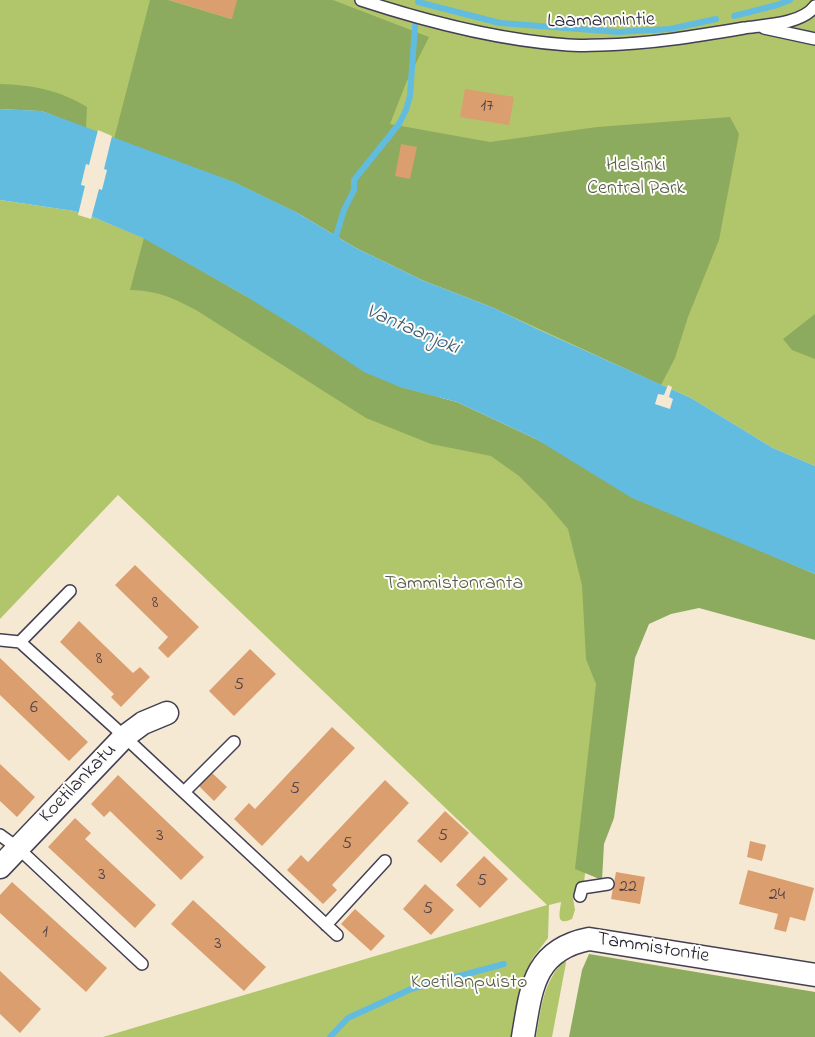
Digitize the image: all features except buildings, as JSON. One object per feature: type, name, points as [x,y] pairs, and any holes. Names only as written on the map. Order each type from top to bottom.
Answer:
[{"type":"street","name":"Koetilankatu","points":[[0,867],[124,737],[143,723],[167,713]]},
{"type":"street","name":"Tammistontie","points":[[523,1037],[532,986],[539,973],[553,954],[564,946],[589,939],[815,975]]},
{"type":"lane","name":"Laamannintie","points":[[361,0],[436,23],[505,37],[569,45],[630,44],[676,39],[790,21],[814,8]]},
{"type":"lane","points":[[758,26],[815,39]]},
{"type":"lane","points":[[20,642],[70,591]]},
{"type":"lane","points":[[0,640],[20,642],[337,935]]},
{"type":"lane","points":[[184,792],[234,742]]},
{"type":"lane","points":[[0,835],[18,848],[142,964]]},
{"type":"lane","points":[[326,925],[385,862]]},
{"type":"lane","points":[[580,896],[582,888],[608,884]]},
{"type":"green space","name":"Helsinki Central Park","points":[[0,0],[815,0],[815,466],[773,448],[691,398],[537,329],[296,212],[42,111],[0,109]]},
{"type":"green space","points":[[150,0],[168,0],[231,19],[237,0],[333,0],[429,37],[406,83],[390,124],[490,142],[597,127],[730,117],[739,134],[719,240],[688,317],[675,358],[661,385],[494,308],[424,281],[356,248],[296,212],[234,182],[114,139]]},
{"type":"green space","points":[[0,84],[45,90],[77,101],[87,107],[86,128],[42,111],[0,109]]},
{"type":"green space","name":"Tammistonranta","points":[[0,200],[74,211],[144,238],[244,295],[632,498],[583,890],[581,896],[573,898],[575,910],[572,919],[567,921],[561,920],[561,902],[549,905],[548,938],[532,959],[526,975],[514,1037],[103,1037],[547,905],[118,495],[0,619]]},
{"type":"green space","points":[[144,238],[400,387],[457,402],[536,439],[724,535],[815,574],[815,640],[699,608],[671,614],[649,624],[635,658],[614,818],[604,844],[602,880],[575,869],[596,684],[586,659],[582,585],[568,529],[519,476],[491,456],[431,444],[366,418],[196,310],[164,296],[130,290]]},
{"type":"green space","points":[[815,314],[815,359],[792,350],[783,339]]},
{"type":"green space","points":[[589,954],[815,992],[815,1037],[569,1037],[582,970]]},
{"type":"green space","points":[[565,959],[566,963],[552,1037],[536,1037],[547,987]]},
{"type":"water","name":"Vantaanjoki","points":[[0,109],[42,111],[234,182],[296,212],[356,248],[424,281],[494,308],[691,398],[773,448],[815,466],[815,574],[632,498],[536,439],[457,402],[400,387],[364,372],[244,295],[143,238],[74,211],[0,200]]},
{"type":"pier","points":[[98,130],[112,136],[104,169],[107,170],[102,190],[99,189],[91,219],[78,215],[85,186],[81,185],[86,164],[89,165]]},
{"type":"pier","points":[[668,385],[672,387],[669,397],[673,399],[670,409],[655,404],[658,394],[664,395]]},
{"type":"waterway","points":[[734,16],[790,0]]},
{"type":"waterway","points":[[418,2],[500,23],[618,32],[670,29],[716,19]]},
{"type":"waterway","points":[[336,236],[344,210],[354,190],[354,180],[399,124],[406,110],[410,96],[415,26]]},
{"type":"waterway","points":[[330,1037],[348,1018],[411,989],[504,964]]},
{"type":"park label","name":"Koetilanpuisto","points":[[469,984]]}]
